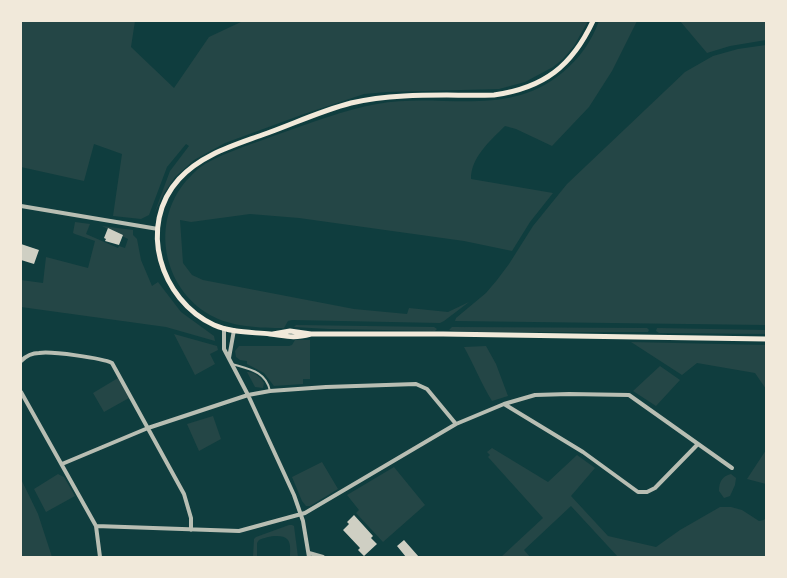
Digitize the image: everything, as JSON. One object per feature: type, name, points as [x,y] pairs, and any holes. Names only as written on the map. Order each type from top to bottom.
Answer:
[{"type":"main road","points":[[593,21],[579,48],[571,58],[551,75],[523,89],[494,95],[393,97],[349,104],[208,156],[194,165],[174,185],[165,203],[158,229],[157,243],[159,259],[169,283],[178,296],[200,316],[213,324],[234,330],[272,334],[290,332],[311,334],[766,339]]},
{"type":"street","points":[[21,206],[158,229]]},
{"type":"street","points":[[224,328],[223,346],[284,473],[301,515],[309,555],[324,557]]},
{"type":"street","points":[[229,358],[234,330]]},
{"type":"street","points":[[21,361],[31,354],[43,352],[108,361],[115,367],[184,494],[191,518],[191,530]]},
{"type":"street","points":[[62,464],[148,428],[248,395],[270,391],[326,386],[416,384],[427,389],[456,424]]},
{"type":"street","points":[[21,392],[96,526],[100,557]]},
{"type":"street","points":[[96,526],[244,531],[301,515],[456,424],[504,404],[535,395],[629,395],[732,468]]},
{"type":"street","points":[[504,404],[583,452],[638,492],[647,492],[655,488],[698,444]]},
{"type":"lane","points":[[232,364],[258,372],[266,380],[270,391]]},
{"type":"shaded area","points":[[21,21],[135,21],[131,47],[174,88],[209,37],[243,21],[588,21],[574,46],[563,59],[553,67],[525,82],[499,89],[364,94],[225,143],[194,160],[175,177],[164,193],[154,214],[170,171],[189,146],[186,144],[167,167],[149,215],[141,219],[113,216],[122,154],[94,144],[84,181],[21,167]]},
{"type":"shaded area","points":[[599,21],[637,21],[612,71],[589,107],[552,146],[516,129],[505,126],[482,150],[474,164],[471,179],[553,193],[530,222],[512,251],[464,241],[299,218],[250,214],[191,222],[180,220],[183,263],[192,275],[203,280],[354,309],[407,314],[409,308],[448,312],[469,302],[444,321],[440,323],[292,320],[288,321],[284,328],[246,326],[227,322],[210,315],[194,303],[181,289],[172,272],[167,254],[165,235],[168,216],[175,198],[186,181],[202,166],[251,144],[327,117],[377,104],[401,101],[496,100],[518,96],[541,87],[562,73],[574,62],[592,36]]},
{"type":"shaded area","points":[[680,21],[766,21],[766,40],[730,46],[707,53]]},
{"type":"shaded area","points":[[766,45],[766,325],[455,321],[456,318],[486,293],[497,280],[533,226],[567,184],[685,72],[713,56],[738,49]]},
{"type":"shaded area","points":[[75,222],[90,224],[86,234],[118,248],[119,246],[125,248],[128,239],[102,226],[133,230],[133,235],[137,239],[141,260],[152,286],[158,282],[181,312],[214,336],[215,341],[166,327],[21,307],[21,280],[43,283],[46,257],[88,268],[95,241],[73,233]]},
{"type":"shaded area","points":[[296,325],[434,327],[437,329],[435,331],[329,329],[294,327]]},
{"type":"shaded area","points":[[452,327],[647,328],[649,330],[648,332],[481,332],[449,330]]},
{"type":"shaded area","points":[[657,328],[766,330],[766,334],[659,333],[656,331]]},
{"type":"shaded area","points":[[174,334],[217,346],[218,350],[210,354],[215,364],[195,375]]},
{"type":"shaded area","points":[[295,340],[310,340],[310,379],[303,379],[303,384],[274,386],[264,373],[247,364],[247,361],[236,357],[235,351],[239,346],[289,346]]},
{"type":"shaded area","points":[[631,342],[766,345],[766,389],[755,373],[697,363],[682,375]]},
{"type":"shaded area","points":[[486,346],[496,364],[508,396],[492,401],[464,347]]},
{"type":"shaded area","points":[[660,366],[680,380],[656,406],[633,391]]},
{"type":"shaded area","points":[[247,372],[254,373],[261,379],[264,383],[263,388],[255,387]]},
{"type":"shaded area","points":[[118,378],[129,398],[104,412],[93,393]]},
{"type":"shaded area","points":[[213,416],[221,439],[199,451],[187,424]]},
{"type":"shaded area","points":[[492,448],[548,482],[577,455],[595,468],[571,496],[608,536],[656,547],[680,530],[720,507],[731,507],[742,510],[759,521],[764,520],[766,517],[766,557],[618,557],[571,506],[524,550],[530,557],[501,557],[543,518],[488,457],[490,455],[487,452]]},
{"type":"shaded area","points":[[766,450],[766,484],[747,479]]},
{"type":"shaded area","points":[[322,462],[338,489],[310,506],[306,506],[292,477]]},
{"type":"shaded area","points":[[394,467],[425,505],[383,542],[356,513],[359,510],[347,495]]},
{"type":"shaded area","points":[[58,474],[64,477],[75,496],[46,512],[34,489]]},
{"type":"shaded area","points":[[731,474],[736,478],[735,485],[730,496],[724,498],[719,491],[720,485],[723,478]]},
{"type":"shaded area","points":[[21,479],[38,514],[52,557],[21,557]]},
{"type":"shaded area","points":[[289,525],[294,526],[298,557],[290,557],[288,540],[278,536],[259,540],[257,543],[257,557],[253,557],[254,539],[256,537]]},
{"type":"building","points":[[108,228],[123,235],[119,245],[105,241],[106,239],[104,238]]},
{"type":"building","points":[[21,244],[39,250],[34,264],[21,260]]},
{"type":"building","points":[[354,515],[373,536],[371,538],[377,544],[364,556],[358,550],[360,548],[343,530],[349,524],[347,522]]},
{"type":"building","points":[[404,540],[419,557],[406,557],[397,546]]}]
